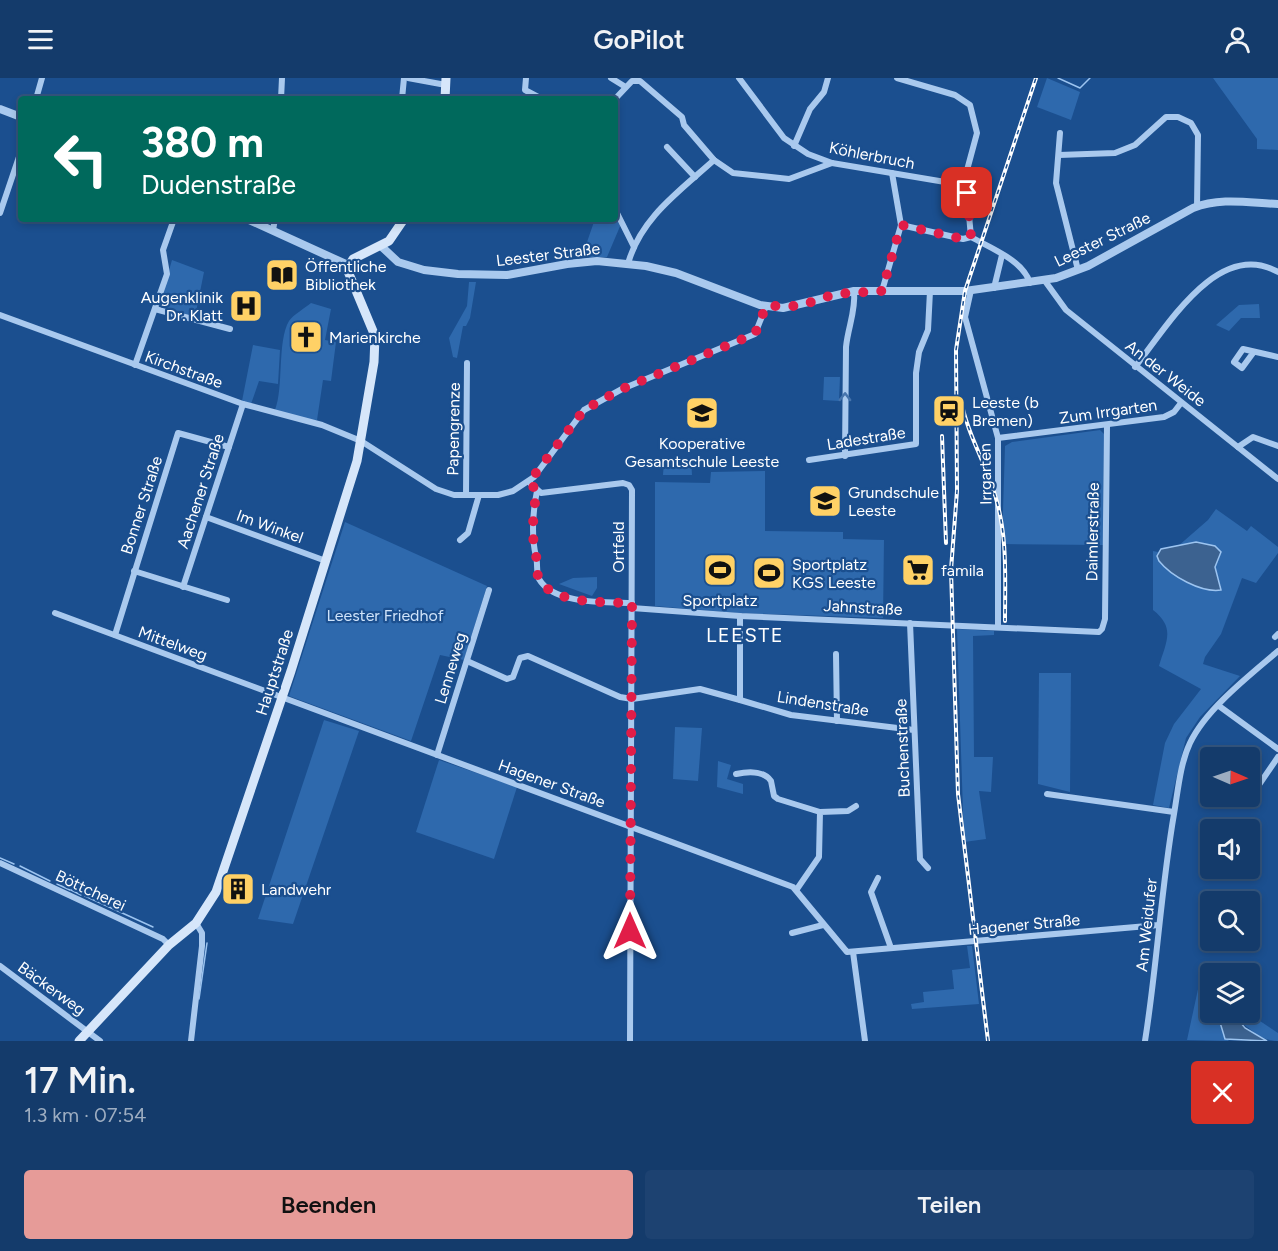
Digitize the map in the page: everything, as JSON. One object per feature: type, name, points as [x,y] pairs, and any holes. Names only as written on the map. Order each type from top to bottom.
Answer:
[{"type":"main road","points":[[348,265],[357,257],[382,247],[396,233],[402,222]]},
{"type":"main road","name":"Hauptstraße","points":[[79,1041],[169,945],[196,923],[216,892],[282,698],[326,561],[361,441],[374,362],[375,336],[350,282],[348,265]]},
{"type":"street","points":[[37,96],[42,78]]},
{"type":"street","points":[[282,78],[282,96]]},
{"type":"street","points":[[403,96],[406,78],[446,82]]},
{"type":"street","points":[[525,78],[525,90],[536,96]]},
{"type":"street","points":[[611,78],[624,86]]},
{"type":"street","name":"Köhlerbruch","points":[[739,78],[787,141],[794,146],[832,163],[963,185]]},
{"type":"street","points":[[794,146],[797,132],[810,109],[824,92],[828,78]]},
{"type":"street","points":[[897,78],[955,94],[970,105],[977,133],[963,185],[967,193],[971,237]]},
{"type":"street","points":[[617,96],[624,86],[632,81],[640,81],[682,117],[684,126],[714,160],[733,173],[789,179],[832,163]]},
{"type":"street","points":[[0,109],[18,116]]},
{"type":"street","points":[[1059,155],[1092,156],[1122,151],[1144,138],[1166,117],[1178,117],[1191,123],[1198,135],[1197,207]]},
{"type":"street","points":[[787,141],[797,132]]},
{"type":"street","points":[[1060,133],[1056,183],[1078,270]]},
{"type":"street","points":[[667,147],[695,177]]},
{"type":"street","points":[[0,213],[18,160]]},
{"type":"street","points":[[628,264],[634,247],[652,217],[714,160]]},
{"type":"street","points":[[882,291],[901,225],[892,173]]},
{"type":"street","points":[[0,186],[8,189]]},
{"type":"street","name":"Leester Straße","points":[[382,247],[398,262],[424,270],[485,276],[507,275],[597,261],[628,264],[676,273],[735,297],[766,306],[800,306],[854,291],[971,290],[1045,281],[1078,270],[1197,207],[1229,201],[1278,204]]},
{"type":"street","points":[[618,215],[634,247]]},
{"type":"street","points":[[135,365],[167,274],[163,250],[173,222]]},
{"type":"street","points":[[254,222],[348,265]]},
{"type":"street","points":[[273,230],[274,222]]},
{"type":"street","points":[[901,225],[963,239],[971,237],[1010,260],[1026,274],[1030,283]]},
{"type":"street","points":[[994,288],[1002,255]]},
{"type":"street","points":[[1135,367],[1186,302],[1215,275],[1240,263],[1257,263],[1278,272]]},
{"type":"street","name":"An der Weide","points":[[1045,281],[1066,310],[1278,479]]},
{"type":"street","name":"Irrgarten","points":[[971,290],[965,317],[998,438],[998,627]]},
{"type":"street","points":[[844,456],[846,347],[848,331],[856,306],[854,291]]},
{"type":"street","name":"Ladestraße","points":[[809,460],[916,444],[916,373],[919,352],[928,330],[930,291]]},
{"type":"street","points":[[537,491],[529,482],[584,410],[622,389],[755,334],[766,306]]},
{"type":"street","points":[[155,309],[230,330]]},
{"type":"street","name":"Kirchstraße","points":[[0,315],[243,404],[322,425],[361,441],[436,489],[454,495],[504,495],[529,482]]},
{"type":"street","points":[[1253,353],[1278,357]]},
{"type":"street","name":"Papengrenze","points":[[466,495],[467,363]]},
{"type":"street","name":"Zum Irrgarten","points":[[998,438],[1164,417],[1174,412],[1181,403]]},
{"type":"street","name":"Aachener Straße","points":[[183,586],[243,404]]},
{"type":"street","name":"Daimlerstraße","points":[[1093,632],[1098,632],[1105,624],[1107,426]]},
{"type":"street","name":"Bonner Straße","points":[[115,635],[178,434],[229,447]]},
{"type":"street","points":[[1238,447],[1253,437],[1278,447]]},
{"type":"street","name":"Ortfeld","points":[[537,491],[546,493],[629,484],[632,490],[630,1041]]},
{"type":"street","name":"Jahnstraße","points":[[537,491],[534,551],[537,573],[542,583],[551,590],[588,603],[740,616],[1093,632]]},
{"type":"street","points":[[460,540],[468,533],[479,495]]},
{"type":"street","name":"Im Winkel","points":[[206,517],[326,561]]},
{"type":"street","points":[[134,571],[227,600]]},
{"type":"street","name":"Lenneweg","points":[[437,755],[489,590]]},
{"type":"street","name":"Mittelweg","points":[[55,613],[282,698]]},
{"type":"street","points":[[740,616],[740,700]]},
{"type":"street","name":"Buchenstraße","points":[[910,623],[920,859],[928,868]]},
{"type":"street","name":"Am Weidufer","points":[[1145,1041],[1174,812],[1190,743],[1219,706],[1246,678],[1278,651]]},
{"type":"street","points":[[836,654],[837,721]]},
{"type":"street","points":[[467,661],[507,679],[513,677],[520,658],[528,656],[620,697],[632,699]]},
{"type":"street","name":"Lindenstraße","points":[[632,699],[700,689],[791,715],[914,730]]},
{"type":"street","name":"Hagener Straße","points":[[282,698],[797,889]]},
{"type":"street","points":[[1219,706],[1278,749]]},
{"type":"street","points":[[1260,783],[1278,757]]},
{"type":"street","points":[[736,774],[748,771],[762,774],[771,781],[774,795],[778,799],[820,812],[848,811],[856,806]]},
{"type":"street","points":[[1047,794],[1174,812]]},
{"type":"street","points":[[820,812],[819,857],[797,889],[842,948],[847,952],[853,952],[865,1041]]},
{"type":"street","name":"Böttcherei","points":[[0,863],[163,939],[169,945]]},
{"type":"street","points":[[878,879],[871,892],[891,948]]},
{"type":"street","points":[[190,1041],[202,945],[202,933],[196,923]]},
{"type":"street","points":[[792,933],[823,925]]},
{"type":"street","name":"Hagener Straße","points":[[853,952],[1159,925]]},
{"type":"street","name":"Bäckerweg","points":[[0,966],[100,1041]]},
{"type":"green space","points":[[1047,78],[1080,92],[1071,120],[1037,107]]},
{"type":"green space","points":[[1213,78],[1278,78],[1278,150],[1257,149],[1257,139]]},
{"type":"green space","points":[[618,219],[621,224],[607,257],[588,257],[587,242],[594,222],[618,222]]},
{"type":"green space","points":[[172,260],[204,272],[195,317],[159,305]]},
{"type":"green space","points":[[469,282],[476,282],[470,318],[466,326],[463,326],[457,358],[453,357],[449,338],[467,306]]},
{"type":"green space","points":[[311,303],[331,309],[325,340],[336,342],[331,381],[323,380],[317,420],[298,419],[275,410],[278,401],[285,330],[289,321]]},
{"type":"green space","points":[[1259,304],[1260,318],[1241,318],[1229,331],[1216,325],[1239,305]]},
{"type":"green space","points":[[253,345],[280,350],[278,384],[259,381],[251,404],[242,401]]},
{"type":"green space","points":[[824,377],[840,377],[839,401],[823,400]]},
{"type":"green space","points":[[1100,430],[1104,434],[1103,545],[1002,544],[1005,446],[1012,442]]},
{"type":"green space","points":[[672,458],[691,460],[692,475],[663,475],[664,461]]},
{"type":"green space","name":"Sportplatz KGS Leeste","points":[[765,471],[765,531],[843,532],[843,539],[884,540],[883,618],[737,613],[655,606],[655,482],[710,483],[711,472]]},
{"type":"green space","points":[[1216,509],[1247,531],[1251,526],[1278,547],[1278,553],[1256,583],[1242,578],[1221,634],[1205,657],[1203,664],[1240,676],[1200,717],[1186,738],[1169,808],[1153,805],[1165,743],[1174,724],[1201,689],[1159,666],[1167,629],[1165,623],[1153,610],[1153,551],[1158,552],[1157,556],[1221,587],[1215,567],[1221,553],[1217,549],[1200,544],[1177,547],[1208,520]]},
{"type":"green space","name":"Leester Friedhof","points":[[345,522],[487,586],[464,660],[440,655],[411,741],[289,696]]},
{"type":"green space","points":[[597,577],[597,588],[592,596],[559,584],[573,578]]},
{"type":"green space","points":[[957,629],[994,631],[994,635],[973,636],[974,757],[993,757],[991,792],[979,791],[986,839],[964,842]]},
{"type":"green space","points":[[1039,673],[1071,673],[1070,792],[1038,784]]},
{"type":"green space","points":[[324,720],[359,731],[293,924],[258,919]]},
{"type":"green space","points":[[675,727],[702,728],[698,781],[673,779]]},
{"type":"green space","points":[[439,760],[517,787],[494,859],[416,832]]},
{"type":"green space","points":[[718,761],[731,765],[727,779],[743,784],[743,794],[717,787]]},
{"type":"green space","points":[[967,946],[972,946],[979,1004],[912,1009],[911,1004],[924,1002],[923,992],[954,989],[952,970],[970,968]]},
{"type":"green space","points":[[1200,980],[1200,1023],[1220,1023],[1223,1035],[1229,1041],[1187,1040]]},
{"type":"green space","points":[[1260,1021],[1278,1033],[1278,1041],[1263,1038],[1242,1023],[1260,1023]]},
{"type":"shaded area","points":[[1196,542],[1215,546],[1221,552],[1215,567],[1221,590],[1205,589],[1187,582],[1164,567],[1159,561],[1157,556],[1161,549]]},
{"type":"shaded area","points":[[1220,1023],[1241,1023],[1267,1041],[1225,1039]]},
{"type":"waterway","points":[[1058,78],[1080,88],[1090,78]]},
{"type":"waterway","points":[[0,858],[14,864]]},
{"type":"waterway","points":[[20,866],[50,881]]},
{"type":"waterway","points":[[57,884],[70,890]]},
{"type":"waterway","points":[[71,890],[81,895]]},
{"type":"waterway","points":[[85,896],[153,927]]},
{"type":"waterway","points":[[199,999],[207,943]]},
{"type":"railway","points":[[988,1041],[958,794],[951,570],[957,491],[956,350],[965,291],[1036,78]]},
{"type":"railway","points":[[961,400],[967,424],[990,480],[1002,524],[1005,556],[1005,621]]},
{"type":"railway","points":[[942,436],[946,543]]},
{"type":"place","name":"Öffentliche Bibliothek","points":[[282,275]]},
{"type":"place","name":"Augenklinik Dr. Klatt","points":[[246,306]]},
{"type":"place","name":"Marienkirche","points":[[306,337]]},
{"type":"place","name":"Leeste (b Bremen)","points":[[949,411]]},
{"type":"place","name":"Kooperative Gesamtschule Leeste","points":[[702,413]]},
{"type":"place","name":"Grundschule Leeste","points":[[825,501]]},
{"type":"place","name":"Sportplatz","points":[[720,570]]},
{"type":"place","name":"famila","points":[[918,570]]},
{"type":"place","name":"Sportplatz KGS Leeste","points":[[769,573]]},
{"type":"place","name":"Landwehr","points":[[238,889]]},
{"type":"district","name":"LEESTE","points":[[745,635]]},
{"type":"route","points":[[630,931],[632,603],[588,603],[551,590],[542,583],[537,573],[534,551],[537,491],[529,482],[584,410],[622,389],[755,334],[766,306],[783,308],[800,306],[835,294],[882,291],[901,225],[963,239],[971,237],[967,193]]}]
